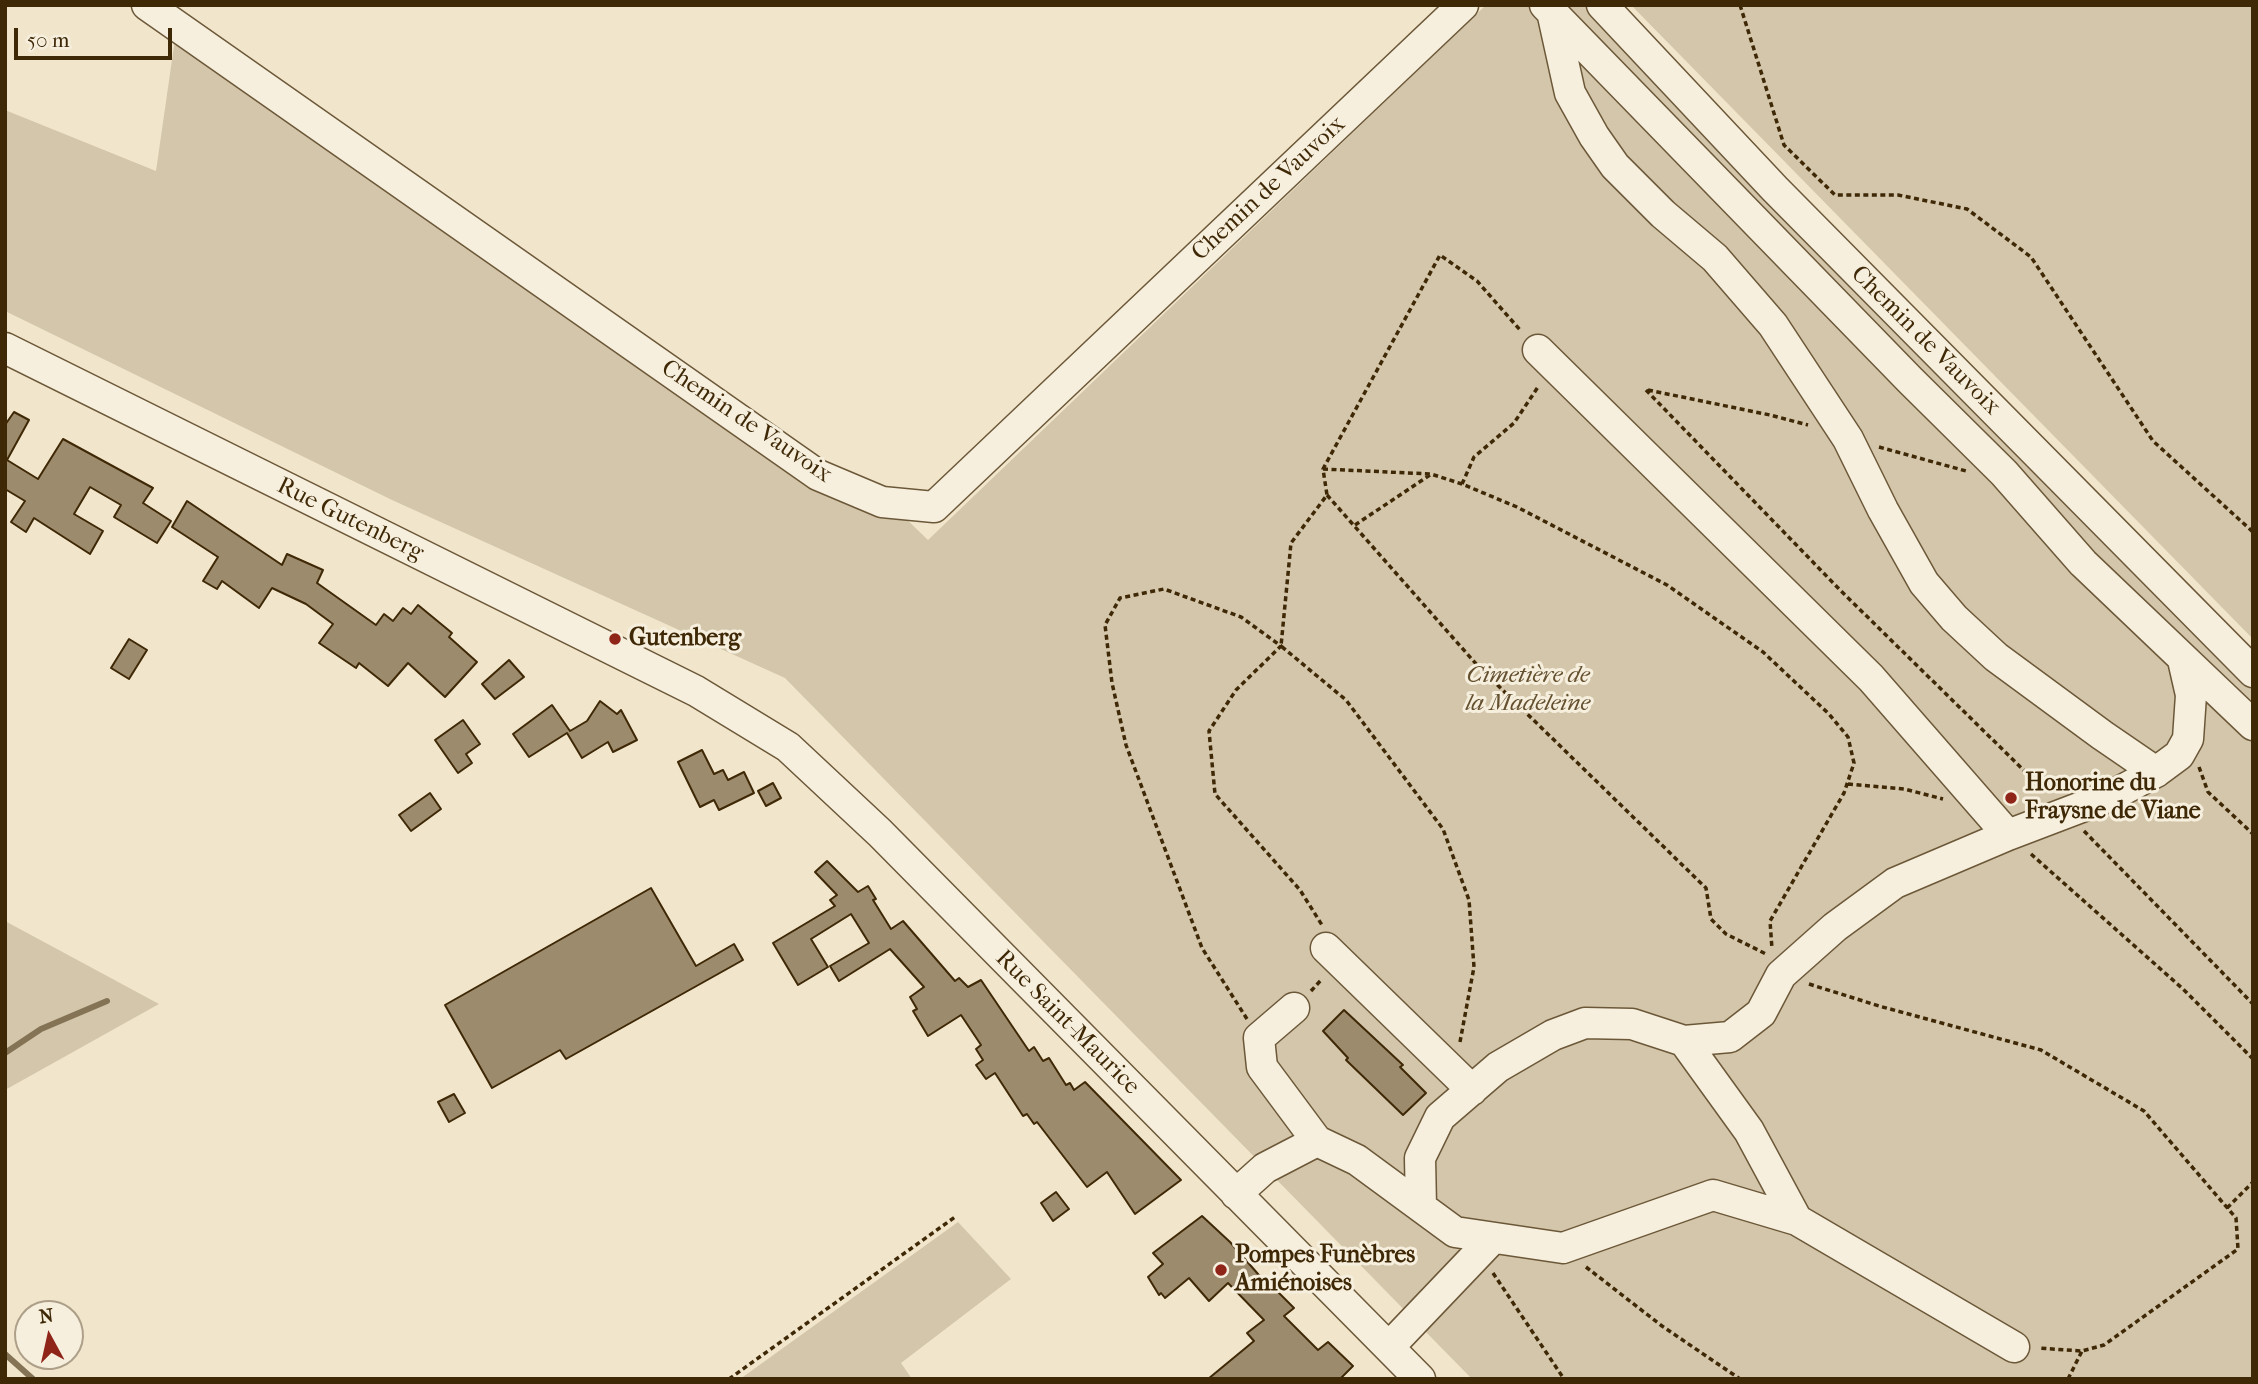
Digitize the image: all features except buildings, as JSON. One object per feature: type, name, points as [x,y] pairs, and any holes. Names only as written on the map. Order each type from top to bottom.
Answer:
[{"type":"street","name":"Chemin de Vauvoix","points":[[148,5],[818,475],[882,502],[934,507],[1463,5]]},
{"type":"street","name":"Chemin de Vauvoix","points":[[1602,5],[1775,189],[2253,672]]},
{"type":"street","points":[[1549,10],[2004,473],[2083,563],[2253,725]]},
{"type":"street","points":[[1549,10],[1570,93],[1594,136],[1615,166],[1663,214],[1715,258],[1773,325],[1848,439],[1883,510],[1924,583],[1954,618],[1996,657],[2102,736],[2156,772]]},
{"type":"street","name":"Rue Gutenberg","points":[[5,348],[696,691]]},
{"type":"street","points":[[1538,350],[1871,678],[2008,835]]},
{"type":"street","points":[[1715,1083],[1720,1060],[1730,1037],[1761,1013],[1781,975],[1864,904],[1895,883],[2008,835],[2113,795],[2156,772],[2179,755],[2188,739],[2191,695],[2183,660]]},
{"type":"street","name":"Rue Saint-Maurice","points":[[696,691],[788,747],[880,833],[1420,1379]]},
{"type":"street","points":[[1326,948],[1472,1090]]},
{"type":"street","points":[[1294,1007],[1259,1038],[1262,1067],[1317,1140],[1357,1160],[1455,1232],[1485,1246],[1563,1248],[1713,1195],[1797,1220],[2014,1347]]},
{"type":"street","points":[[1420,1207],[1420,1157],[1440,1117],[1499,1067],[1553,1035],[1585,1023],[1632,1024],[1684,1041],[1730,1037]]},
{"type":"street","points":[[1684,1041],[1749,1131],[1797,1220]]},
{"type":"street","points":[[1236,1194],[1265,1168],[1317,1140]]},
{"type":"street","points":[[1389,1347],[1485,1246]]},
{"type":"path","points":[[1740,5],[1784,145],[1835,195],[1898,195],[1967,209],[2031,257],[2153,441],[2253,532]]},
{"type":"path","points":[[1462,484],[1474,457],[1514,423],[1544,379],[1538,350],[1477,281],[1440,256],[1323,469],[1327,495],[1477,665],[1706,888],[1711,919],[1726,934],[1773,958]]},
{"type":"path","points":[[1646,390],[1841,591],[2067,813],[2253,1004]]},
{"type":"path","points":[[1355,525],[1432,474]]},
{"type":"path","points":[[1294,1007],[1322,979],[1328,934],[1300,890],[1215,794],[1209,731],[1236,690],[1281,646],[1291,543],[1327,495]]},
{"type":"path","points":[[1259,1038],[1202,948],[1126,745],[1112,683],[1105,625],[1120,598],[1164,589],[1241,617],[1346,700],[1443,829],[1469,900],[1474,967],[1462,1039],[1448,1066]]},
{"type":"path","points":[[2188,739],[2208,792],[2253,834]]},
{"type":"path","points":[[1848,784],[1904,789],[1947,800]]},
{"type":"path","points":[[2008,835],[2183,989],[2253,1059]]},
{"type":"path","points":[[2227,1208],[2253,1182]]},
{"type":"path","points":[[729,1379],[955,1217]]},
{"type":"path","points":[[1485,1246],[1486,1262],[1564,1379]]},
{"type":"path","points":[[1563,1248],[1662,1326],[1740,1379]]},
{"type":"path","points":[[2068,1379],[2082,1351]]},
{"type":"green space","name":"Cimetière de la Madeleine","points":[[1486,5],[1589,5],[2253,684],[2253,1379],[1472,1379],[785,678],[392,500],[5,311],[5,110],[156,171],[175,39],[900,513],[928,540]]},
{"type":"green space","points":[[1631,5],[2253,5],[2253,639]]},
{"type":"green space","points":[[5,921],[159,1004],[5,1090]]},
{"type":"green space","points":[[958,1222],[1011,1279],[901,1363],[912,1379],[740,1379]]},
{"type":"waterway","points":[[5,1053],[41,1029],[107,1001]]},
{"type":"waterway","points":[[5,1354],[33,1379]]},
{"type":"place","name":"Gutenberg","points":[[615,639]]},
{"type":"place","name":"Honorine du Fraysne de Viane","points":[[2011,798]]},
{"type":"place","name":"Pompes Funèbres Amiénoises","points":[[1221,1270]]}]
